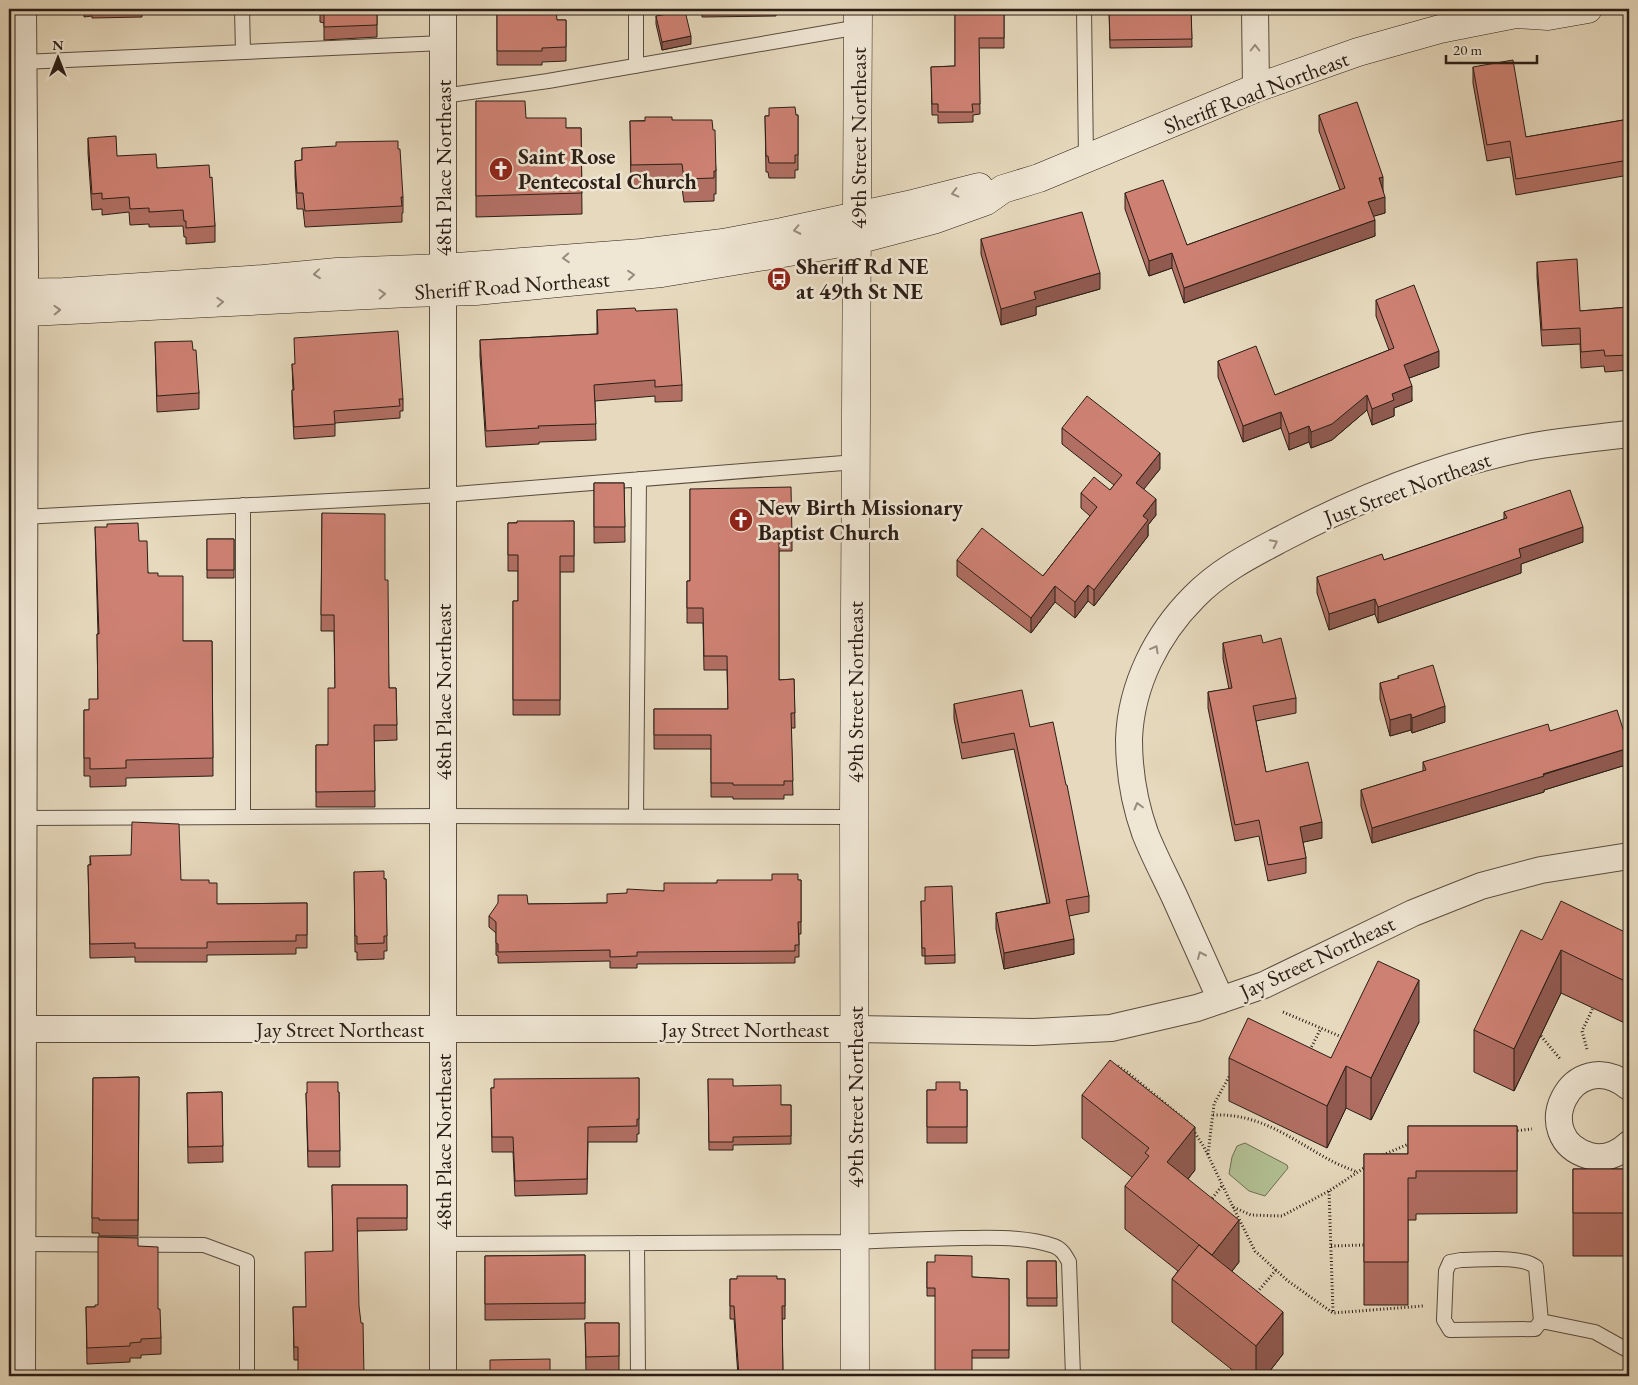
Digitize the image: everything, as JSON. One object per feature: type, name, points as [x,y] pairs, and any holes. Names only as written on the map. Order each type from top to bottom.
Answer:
[{"type":"main road","name":"Sheriff Road Northeast","points":[[16,302],[64,292],[263,279],[337,272],[444,280],[782,232],[857,228],[908,205],[982,186],[1003,189],[1039,178],[1256,88],[1399,40],[1520,12],[1548,16],[1588,9]]},
{"type":"main road","name":"49th Street Northeast","points":[[855,1376],[854,817],[858,18]]},
{"type":"street","points":[[22,1376],[22,1244],[16,1029],[23,818],[23,517],[16,302],[18,78],[23,9]]},
{"type":"street","name":"48th Place Northeast","points":[[443,9],[443,1376]]},
{"type":"street","points":[[1256,9],[1256,88]]},
{"type":"street","name":"Just Street Northeast","points":[[1221,1000],[1145,832],[1133,786],[1129,739],[1135,700],[1148,662],[1167,627],[1194,596],[1226,570],[1243,559],[1335,511],[1417,480],[1500,454],[1559,442],[1629,434]]},
{"type":"street","name":"Jay Street Northeast","points":[[16,1029],[854,1029],[996,1032],[1111,1028],[1221,1000],[1264,985],[1413,913],[1481,886],[1541,870],[1629,856]]},
{"type":"street","points":[[1629,1088],[1620,1080],[1608,1076],[1594,1075],[1581,1079],[1570,1087],[1563,1098],[1559,1111],[1559,1124],[1564,1136],[1572,1147],[1584,1154],[1596,1157],[1610,1156],[1622,1151],[1629,1144]]},
{"type":"lane","points":[[242,9],[243,52]]},
{"type":"lane","points":[[636,9],[636,66]]},
{"type":"lane","points":[[1084,9],[1086,159]]},
{"type":"lane","points":[[443,96],[636,66],[858,18]]},
{"type":"lane","points":[[18,78],[243,52],[443,43]]},
{"type":"lane","points":[[23,517],[443,495],[856,462]]},
{"type":"lane","points":[[636,816],[639,479]]},
{"type":"lane","points":[[243,505],[243,817]]},
{"type":"lane","points":[[23,818],[854,817]]},
{"type":"lane","points":[[443,1244],[855,1242],[901,1239],[1025,1239],[1055,1246],[1064,1252],[1069,1262],[1073,1376]]},
{"type":"lane","points":[[637,1242],[638,1376]]},
{"type":"lane","points":[[22,1244],[204,1245],[247,1261],[247,1376]]},
{"type":"lane","points":[[1460,1260],[1521,1260],[1531,1263],[1536,1267],[1541,1321],[1535,1329],[1450,1330],[1444,1320],[1446,1271],[1450,1262],[1460,1260]]},
{"type":"lane","points":[[1541,1321],[1595,1332],[1629,1351]]},
{"type":"path","points":[[1588,1052],[1582,1032],[1593,1008]]},
{"type":"path","points":[[1283,1012],[1351,1041]]},
{"type":"path","points":[[1309,1051],[1322,1028]]},
{"type":"path","points":[[1541,1036],[1562,1063]]},
{"type":"path","points":[[1112,1063],[1127,1072],[1187,1121],[1208,1155],[1255,1251],[1288,1281],[1333,1313],[1444,1305]]},
{"type":"path","points":[[1208,1155],[1214,1104],[1232,1070]]},
{"type":"path","points":[[1164,1113],[1169,1106]]},
{"type":"path","points":[[1213,1115],[1231,1114],[1285,1133],[1329,1160],[1357,1172]]},
{"type":"path","points":[[1510,1131],[1536,1128]]},
{"type":"path","points":[[1378,1158],[1419,1140]]},
{"type":"path","points":[[1233,1207],[1251,1215],[1282,1216],[1329,1190],[1371,1163]]},
{"type":"path","points":[[1210,1202],[1222,1186]]},
{"type":"path","points":[[1329,1190],[1333,1313]]},
{"type":"path","points":[[1331,1246],[1364,1245]]},
{"type":"path","points":[[1254,1297],[1276,1270]]},
{"type":"green space","points":[[1245,1143],[1287,1165],[1288,1168],[1265,1196],[1249,1191],[1229,1174],[1232,1157],[1237,1146]]},
{"type":"building","points":[[320,9],[377,9],[377,25],[324,27],[324,11]]},
{"type":"building","points":[[497,9],[556,9],[557,20],[566,20],[566,47],[542,48],[542,51],[497,51]]},
{"type":"building","points":[[955,9],[1004,9],[1004,38],[979,38],[980,104],[972,104],[973,112],[938,112],[938,104],[932,104],[931,67],[955,66]]},
{"type":"building","points":[[1109,9],[1191,9],[1192,39],[1110,40]]},
{"type":"building","points":[[685,11],[691,36],[662,42],[656,16]]},
{"type":"building","points":[[1513,60],[1526,137],[1629,119],[1629,160],[1516,179],[1510,141],[1487,145],[1473,67]]},
{"type":"building","points":[[476,101],[525,101],[526,118],[566,118],[566,128],[581,128],[582,193],[476,196]]},
{"type":"building","points":[[1357,102],[1383,177],[1379,178],[1385,197],[1368,202],[1375,220],[1184,288],[1172,253],[1149,261],[1125,193],[1163,180],[1187,245],[1345,188],[1319,115]]},
{"type":"building","points":[[795,107],[796,115],[798,115],[798,155],[795,155],[795,163],[769,163],[768,156],[766,156],[765,116],[769,116],[769,108]]},
{"type":"building","points":[[645,117],[672,117],[672,120],[712,120],[713,130],[715,130],[716,171],[714,171],[714,178],[684,179],[682,164],[631,165],[630,121],[645,121]]},
{"type":"building","points":[[116,136],[117,156],[156,154],[157,168],[209,165],[210,178],[212,177],[215,226],[186,228],[183,210],[149,212],[149,208],[130,209],[129,197],[102,199],[102,193],[92,194],[88,138]]},
{"type":"building","points":[[398,141],[403,197],[401,197],[402,206],[305,211],[303,193],[297,193],[295,161],[302,160],[302,148],[336,146],[336,142]]},
{"type":"building","points":[[1082,212],[1100,273],[1034,292],[1036,299],[1001,309],[981,239]]},
{"type":"building","points":[[1577,259],[1580,311],[1629,307],[1629,355],[1605,356],[1604,350],[1581,352],[1580,328],[1542,330],[1537,262]]},
{"type":"building","points":[[1414,285],[1439,351],[1404,365],[1412,386],[1392,394],[1394,400],[1372,409],[1367,395],[1332,424],[1311,432],[1309,426],[1289,434],[1281,412],[1243,426],[1218,361],[1256,346],[1275,395],[1394,348],[1376,300]]},
{"type":"building","points":[[635,308],[636,311],[677,309],[682,385],[655,387],[655,380],[594,385],[596,424],[538,426],[539,428],[486,431],[480,340],[598,334],[597,310]]},
{"type":"building","points":[[398,331],[403,399],[399,399],[400,406],[334,411],[335,424],[294,427],[292,364],[295,364],[294,338]]},
{"type":"building","points":[[192,341],[193,350],[196,350],[199,393],[157,396],[155,342]]},
{"type":"building","points":[[1087,396],[1160,453],[1136,483],[1156,499],[1143,516],[1148,520],[1094,590],[1088,585],[1075,602],[1055,586],[1031,618],[957,560],[982,528],[1043,576],[1097,507],[1081,493],[1094,477],[1110,490],[1122,475],[1062,428]]},
{"type":"building","points":[[594,483],[624,483],[625,527],[594,527]]},
{"type":"building","points":[[791,487],[792,536],[779,537],[779,680],[794,679],[795,713],[791,713],[793,781],[784,781],[784,785],[711,783],[711,735],[654,735],[654,709],[728,709],[727,656],[704,656],[703,608],[687,608],[687,581],[690,581],[690,489]]},
{"type":"building","points":[[1570,490],[1583,527],[1519,549],[1521,557],[1378,607],[1375,599],[1329,614],[1317,577],[1382,554],[1384,560],[1507,518],[1504,512]]},
{"type":"building","points":[[322,513],[385,514],[385,580],[388,580],[389,688],[396,688],[397,725],[374,725],[375,791],[316,792],[316,745],[328,745],[328,688],[335,688],[334,615],[321,615]]},
{"type":"building","points":[[517,521],[574,521],[574,556],[560,556],[560,700],[513,700],[513,601],[518,601],[518,555],[508,555],[508,523],[517,523]]},
{"type":"building","points":[[138,523],[139,541],[147,541],[148,573],[158,573],[158,576],[183,576],[183,641],[212,641],[213,758],[126,760],[126,768],[90,769],[90,758],[84,758],[84,710],[89,710],[89,699],[98,699],[97,634],[99,634],[95,527],[107,527],[107,524]]},
{"type":"building","points":[[207,539],[234,539],[234,570],[207,570]]},
{"type":"building","points":[[1261,635],[1263,643],[1281,638],[1296,698],[1253,706],[1266,772],[1308,762],[1322,822],[1300,827],[1306,858],[1268,865],[1259,820],[1235,825],[1208,692],[1232,688],[1223,643]]},
{"type":"building","points":[[1433,665],[1445,706],[1412,718],[1411,714],[1390,720],[1380,683]]},
{"type":"building","points":[[1022,690],[1030,727],[1053,722],[1089,896],[1066,900],[1074,939],[1004,953],[996,913],[1050,903],[1014,733],[962,743],[954,704]]},
{"type":"building","points":[[1617,710],[1629,748],[1372,828],[1361,790],[1426,770],[1423,762],[1548,724],[1550,731]]},
{"type":"building","points":[[132,822],[179,824],[181,880],[209,880],[209,883],[217,883],[217,904],[307,903],[307,935],[296,935],[296,941],[207,942],[207,948],[135,948],[135,943],[90,944],[88,865],[91,865],[90,856],[131,855]]},
{"type":"building","points":[[384,871],[384,879],[386,879],[387,936],[384,936],[384,943],[357,944],[357,936],[355,936],[354,872]]},
{"type":"building","points":[[772,874],[798,874],[798,880],[801,880],[801,922],[798,922],[799,945],[795,945],[795,951],[637,952],[637,956],[610,957],[610,950],[498,952],[496,922],[489,916],[498,903],[498,895],[527,895],[528,904],[607,903],[607,894],[627,893],[627,889],[664,891],[664,883],[717,883],[717,880],[772,880]]},
{"type":"building","points":[[952,886],[955,955],[925,956],[925,948],[922,948],[921,901],[925,901],[925,887]]},
{"type":"building","points":[[1561,901],[1629,934],[1629,983],[1561,950],[1514,1049],[1474,1030],[1521,930],[1542,940]]},
{"type":"building","points":[[1378,961],[1419,980],[1371,1078],[1346,1066],[1327,1106],[1229,1058],[1248,1018],[1331,1058]]},
{"type":"building","points":[[1110,1060],[1195,1127],[1167,1162],[1239,1220],[1212,1255],[1125,1186],[1149,1156],[1145,1153],[1149,1148],[1082,1095]]},
{"type":"building","points":[[139,1077],[138,1220],[99,1220],[99,1218],[92,1218],[93,1078]]},
{"type":"building","points":[[639,1078],[639,1119],[637,1119],[637,1126],[588,1127],[587,1179],[515,1181],[513,1137],[492,1137],[491,1088],[494,1088],[494,1079]]},
{"type":"building","points":[[708,1079],[733,1079],[733,1086],[781,1085],[781,1105],[791,1105],[791,1136],[733,1137],[733,1142],[709,1142]]},
{"type":"building","points":[[307,1082],[338,1082],[340,1151],[308,1151]]},
{"type":"building","points":[[936,1082],[960,1082],[960,1090],[967,1090],[967,1127],[927,1127],[927,1090],[936,1090]]},
{"type":"building","points":[[222,1092],[223,1146],[188,1147],[187,1093]]},
{"type":"building","points":[[1408,1126],[1517,1126],[1517,1171],[1416,1171],[1416,1178],[1408,1178],[1408,1262],[1364,1262],[1364,1154],[1408,1154]]},
{"type":"building","points":[[1573,1169],[1629,1169],[1629,1213],[1573,1213]]},
{"type":"building","points":[[332,1185],[407,1185],[407,1218],[357,1218],[359,1306],[361,1323],[363,1323],[364,1376],[298,1376],[298,1347],[294,1347],[293,1307],[306,1307],[305,1252],[333,1251]]},
{"type":"building","points":[[98,1237],[138,1238],[138,1246],[158,1247],[158,1309],[160,1309],[161,1338],[141,1339],[141,1342],[130,1343],[130,1346],[87,1348],[86,1307],[98,1305]]},
{"type":"building","points":[[1199,1245],[1283,1312],[1256,1346],[1172,1279]]},
{"type":"building","points":[[585,1255],[585,1303],[485,1304],[485,1256]]},
{"type":"building","points":[[935,1255],[972,1256],[972,1277],[1009,1279],[1009,1350],[972,1350],[972,1376],[935,1376],[935,1288],[927,1288],[927,1262],[935,1262]]},
{"type":"building","points":[[1027,1261],[1056,1261],[1057,1298],[1027,1298]]},
{"type":"building","points":[[737,1276],[777,1276],[777,1279],[785,1279],[785,1306],[782,1306],[783,1376],[739,1376],[734,1306],[730,1306],[730,1279],[737,1279]]},
{"type":"building","points":[[585,1323],[619,1323],[619,1356],[586,1357]]},
{"type":"building","points":[[550,1359],[550,1376],[490,1376],[490,1360]]},
{"type":"place","name":"Saint Rose Pentecostal Church","points":[[501,169]]},
{"type":"place","name":"Sheriff Rd NE at 49th St NE","points":[[779,279]]},
{"type":"place","name":"New Birth Missionary Baptist Church","points":[[741,520]]}]
